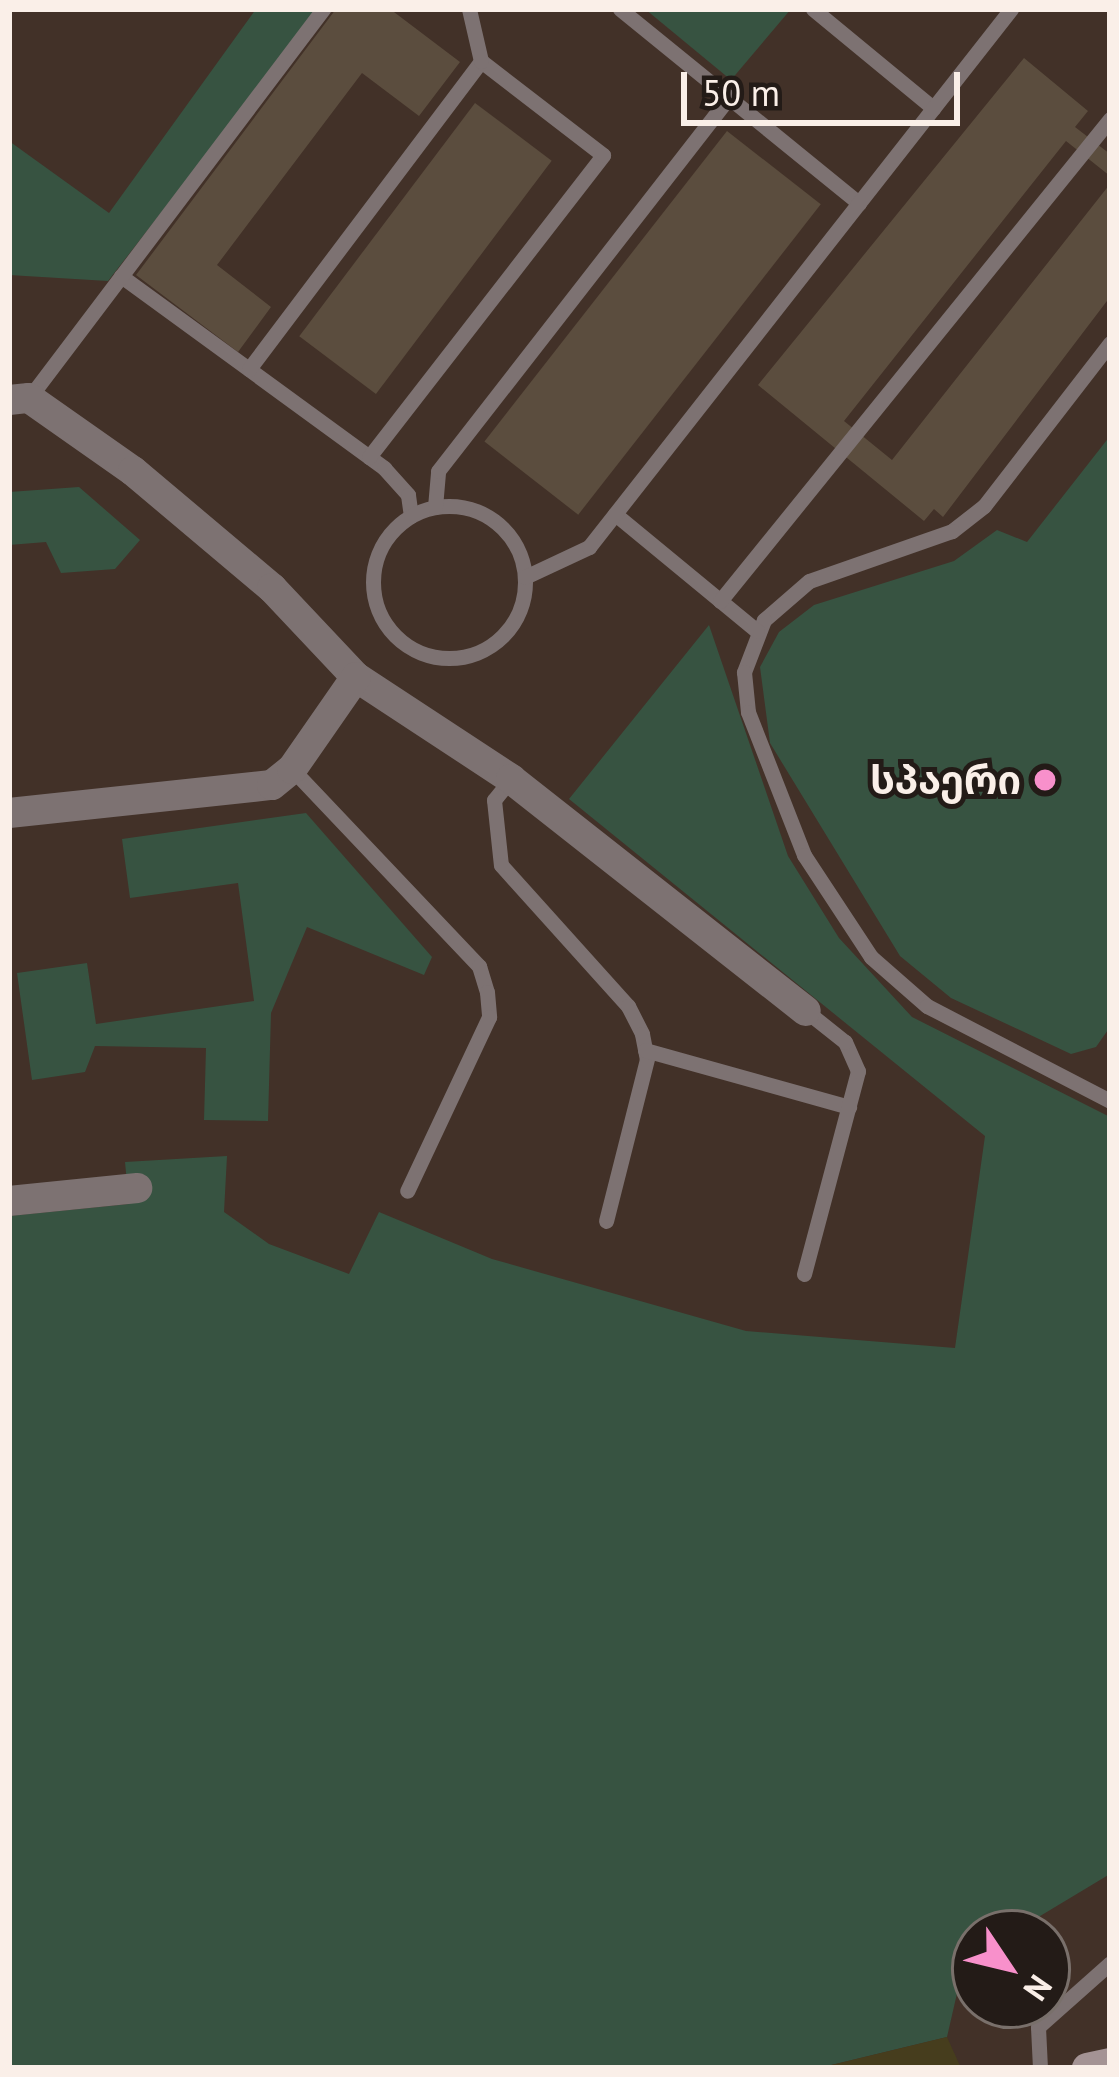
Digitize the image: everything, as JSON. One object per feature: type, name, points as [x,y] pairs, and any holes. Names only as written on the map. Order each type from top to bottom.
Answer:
[{"type":"street","points":[[19,399],[191,516],[356,677],[512,778],[806,1011]]},
{"type":"street","points":[[9,813],[272,785],[292,769],[356,677]]},
{"type":"street","points":[[9,1201],[137,1188]]},
{"type":"street","points":[[1087,2068],[1110,2063]]},
{"type":"lane","points":[[19,399],[122,276],[323,9]]},
{"type":"lane","points":[[369,457],[603,154],[482,61],[469,9]]},
{"type":"lane","points":[[620,9],[859,203]]},
{"type":"lane","points":[[813,9],[933,108]]},
{"type":"lane","points":[[525,577],[589,547],[1011,9]]},
{"type":"lane","points":[[249,369],[482,61]]},
{"type":"lane","points":[[435,507],[438,471],[729,97]]},
{"type":"lane","points":[[720,601],[1110,118]]},
{"type":"lane","points":[[122,276],[400,482],[411,517]]},
{"type":"lane","points":[[1110,344],[985,506],[952,531],[808,581],[758,631],[744,672],[748,712],[804,855],[871,957],[926,1006],[1110,1101]]},
{"type":"lane","points":[[435,507],[485,515],[520,552],[525,577],[523,602],[495,644],[448,658],[424,655],[386,625],[373,578],[392,533],[411,517],[435,507]]},
{"type":"lane","points":[[615,514],[758,631]]},
{"type":"lane","points":[[292,769],[479,966],[487,992],[489,1017],[407,1191]]},
{"type":"lane","points":[[512,778],[494,800],[501,865],[628,1006],[645,1050],[605,1221]]},
{"type":"lane","points":[[804,1274],[858,1071],[845,1042],[806,1011]]},
{"type":"lane","points":[[645,1050],[849,1107]]},
{"type":"lane","points":[[1040,2068],[1038,2027],[1110,1963]]},
{"type":"green space","points":[[256,9],[319,9],[108,281],[9,275],[9,141],[109,213]]},
{"type":"green space","points":[[645,9],[791,9],[731,80]]},
{"type":"green space","points":[[1110,436],[1110,1027],[1096,1047],[1071,1054],[951,998],[900,956],[770,743],[760,667],[779,632],[814,605],[954,561],[997,530],[1027,542]]},
{"type":"green space","points":[[79,487],[140,540],[115,569],[61,573],[46,542],[9,545],[9,492]]},
{"type":"green space","points":[[709,625],[788,856],[839,938],[912,1017],[1110,1117],[1110,1874],[1052,1909],[951,1909],[947,2037],[819,2068],[9,2068],[9,1216],[129,1204],[125,1162],[227,1156],[224,1212],[269,1244],[349,1274],[379,1212],[492,1259],[746,1331],[955,1348],[985,1136],[569,799]]},
{"type":"green space","points":[[306,813],[432,957],[424,975],[307,927],[271,1013],[268,1121],[204,1120],[206,1048],[95,1046],[85,1072],[32,1080],[17,973],[87,963],[96,1024],[254,1001],[238,883],[130,898],[122,839]]},
{"type":"sand","points":[[947,2037],[961,2068],[819,2068]]},
{"type":"building","points":[[336,9],[390,9],[460,62],[419,116],[362,73],[217,265],[271,307],[238,352],[136,275]]},
{"type":"building","points":[[1024,58],[1088,111],[1075,127],[1110,154],[1110,176],[1066,141],[844,421],[892,460],[1110,184],[1110,297],[943,517],[934,509],[924,521],[758,385]]},
{"type":"building","points":[[475,103],[552,161],[376,394],[299,336]]},
{"type":"building","points":[[727,131],[821,204],[578,515],[484,441]]},
{"type":"place","name":"სპაერი","points":[[1045,780]]}]
